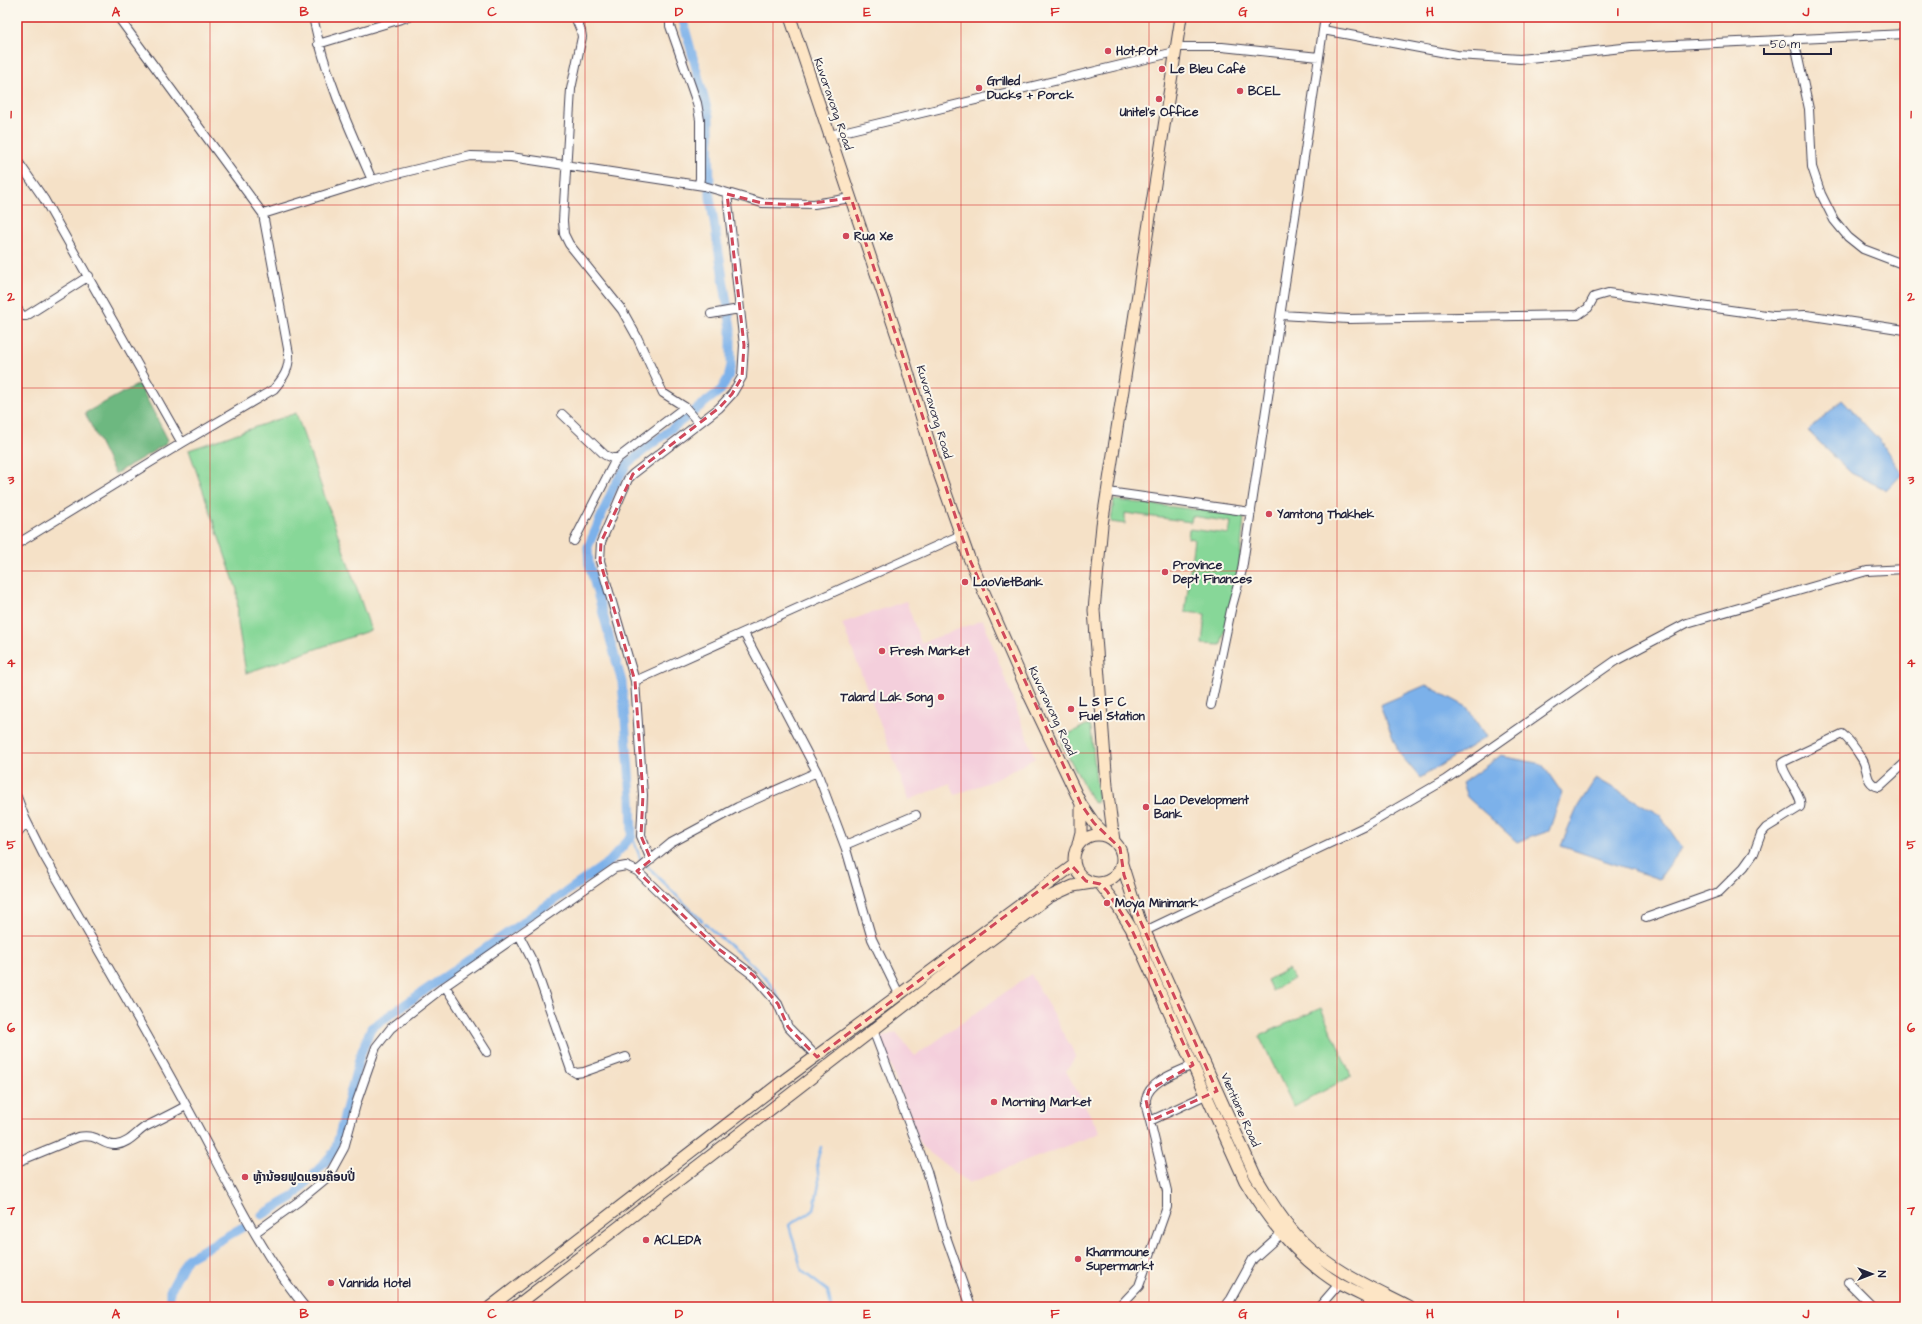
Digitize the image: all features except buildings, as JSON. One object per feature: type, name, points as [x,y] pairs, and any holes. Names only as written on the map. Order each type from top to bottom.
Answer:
[{"type":"main road","name":"Kuvoravong Road","points":[[790,17],[900,345],[935,462],[969,558],[1027,689],[1081,804]]},
{"type":"main road","points":[[1111,839],[1093,600],[1108,492],[1181,17]]},
{"type":"main road","points":[[515,1307],[873,1030],[1048,897],[1073,886],[1096,883],[1114,878],[1122,864],[1122,856],[1111,839],[1094,823],[1081,804]]},
{"type":"main road","points":[[1081,804],[1082,826],[1078,845],[1075,851],[1074,865],[1080,876],[1096,883],[1118,907],[1132,928],[1245,1181],[1259,1206],[1281,1234],[1301,1255],[1339,1284],[1386,1307]]},
{"type":"main road","points":[[1078,845],[1088,836],[1101,835],[1111,839]]},
{"type":"main road","name":"Vientiane Road","points":[[1122,864],[1128,888],[1145,931],[1255,1175],[1282,1217],[1303,1241],[1323,1259],[1342,1271],[1409,1307]]},
{"type":"main road","points":[[490,1307],[784,1080],[1074,865]]},
{"type":"street","points":[[17,544],[182,443],[274,389],[284,377],[289,366],[289,354],[263,214],[118,17]]},
{"type":"street","points":[[313,17],[318,44],[333,90],[372,180]]},
{"type":"street","points":[[318,44],[408,17]]},
{"type":"street","points":[[575,17],[582,37],[571,88],[563,221],[564,234],[568,244],[622,310],[637,337],[663,393],[685,406],[699,423]]},
{"type":"street","points":[[670,17],[670,26],[697,103],[700,120],[701,186]]},
{"type":"street","points":[[1211,705],[1231,610],[1242,570],[1325,17]]},
{"type":"street","points":[[1323,30],[1458,55],[1520,59],[1632,47],[1905,34]]},
{"type":"street","points":[[1794,39],[1809,108],[1812,167],[1824,200],[1834,220],[1848,237],[1863,249],[1905,265]]},
{"type":"street","points":[[830,135],[1176,49],[1222,47],[1319,57]]},
{"type":"street","points":[[263,214],[372,180],[471,156],[511,157],[701,186],[762,203],[798,205],[851,198]]},
{"type":"street","points":[[17,162],[44,199],[89,276],[182,443]]},
{"type":"street","points":[[651,860],[641,836],[643,796],[635,681],[600,561],[601,542],[628,479],[699,423],[732,394],[742,377],[744,345],[727,194]]},
{"type":"street","points":[[17,309],[23,316],[29,314],[89,276]]},
{"type":"street","points":[[1281,314],[1348,318],[1578,315],[1588,308],[1594,296],[1608,293],[1773,316],[1806,315],[1905,330]]},
{"type":"street","points":[[711,314],[739,309]]},
{"type":"street","points":[[574,541],[618,458],[685,406]]},
{"type":"street","points":[[562,414],[605,454],[612,458],[618,458]]},
{"type":"street","points":[[1108,492],[1251,512]]},
{"type":"street","points":[[635,681],[961,535]]},
{"type":"street","points":[[1145,931],[1366,826],[1445,780],[1615,661],[1687,623],[1867,571],[1905,568]]},
{"type":"street","points":[[744,633],[817,772],[845,845],[872,939],[899,994]]},
{"type":"street","points":[[1646,918],[1719,892],[1744,867],[1754,853],[1761,834],[1766,828],[1800,807],[1801,800],[1783,770],[1782,763],[1785,761],[1842,734],[1863,760],[1868,779],[1873,785],[1880,787],[1905,763]]},
{"type":"street","points":[[637,871],[671,843],[738,807],[817,772]]},
{"type":"street","points":[[17,797],[25,818],[43,854],[283,1280],[305,1307]]},
{"type":"street","points":[[845,845],[916,815]]},
{"type":"street","points":[[17,834],[24,826],[25,818]]},
{"type":"street","points":[[256,1232],[300,1201],[328,1177],[344,1148],[357,1101],[376,1046],[391,1028],[445,986],[615,868],[626,866],[637,871],[716,947],[753,975],[778,1004],[788,1027],[816,1057]]},
{"type":"street","points":[[519,935],[534,964],[571,1070],[576,1073],[584,1072],[626,1057]]},
{"type":"street","points":[[445,986],[487,1052]]},
{"type":"street","points":[[873,1030],[927,1171],[944,1231],[971,1307]]},
{"type":"street","points":[[1118,1307],[1139,1286],[1167,1207],[1167,1191],[1146,1100],[1149,1090],[1166,1078],[1193,1065]]},
{"type":"street","points":[[1150,1121],[1217,1091]]},
{"type":"street","points":[[17,1162],[78,1137],[88,1135],[110,1144],[121,1144],[143,1128],[186,1106]]},
{"type":"street","points":[[1224,1307],[1231,1299],[1253,1259],[1281,1234]]},
{"type":"street","points":[[1848,1282],[1872,1307]]},
{"type":"street","points":[[1320,1307],[1339,1284]]},
{"type":"highlighted area","points":[[727,194],[762,203],[797,205],[851,198],[969,558],[1081,804],[1094,823],[1120,848],[1124,875],[1139,918],[1217,1091],[1150,1121],[1146,1100],[1149,1090],[1193,1065],[1131,928],[1107,891],[1100,884],[1086,881],[1072,866],[817,1057],[788,1027],[778,1004],[753,975],[716,947],[637,871],[651,860],[641,836],[643,795],[635,681],[600,561],[601,542],[633,474],[719,408],[732,394],[742,377],[744,345]]},
{"type":"shaded area","name":"Talard Lak Song","points":[[906,601],[921,643],[983,620],[1035,758],[999,778],[955,795],[950,783],[909,800],[842,623]]},
{"type":"shaded area","name":"Morning Market","points":[[1031,974],[1076,1056],[1066,1071],[1100,1133],[969,1183],[921,1146],[880,1038],[896,1032],[915,1056]]},
{"type":"green space","points":[[139,384],[168,440],[164,445],[115,474],[85,413]]},
{"type":"green space","points":[[296,413],[371,630],[246,673],[238,624],[237,590],[189,450]]},
{"type":"green space","points":[[1114,500],[1242,515],[1244,518],[1239,569],[1221,645],[1202,644],[1205,614],[1185,612],[1194,539],[1188,538],[1189,529],[1229,534],[1231,522],[1192,516],[1191,522],[1125,513],[1125,524],[1111,522]]},
{"type":"green space","points":[[1086,725],[1090,725],[1091,728],[1098,800],[1097,803],[1093,802],[1062,745],[1063,737]]},
{"type":"green space","points":[[1288,969],[1294,979],[1272,991],[1267,980]]},
{"type":"green space","points":[[1321,1008],[1351,1076],[1294,1107],[1259,1036]]},
{"type":"water","points":[[1842,400],[1881,442],[1902,474],[1887,490],[1851,473],[1808,431]]},
{"type":"water","points":[[1426,685],[1467,707],[1486,737],[1420,778],[1399,753],[1380,705]]},
{"type":"water","points":[[1500,756],[1542,764],[1562,793],[1549,831],[1517,842],[1467,797],[1462,783]]},
{"type":"water","points":[[1596,778],[1660,815],[1682,848],[1659,879],[1561,846],[1578,806]]},
{"type":"waterway","points":[[262,1215],[293,1197],[335,1151],[360,1056],[371,1028],[609,862],[632,836],[631,797],[622,682],[589,564],[588,547],[614,486],[628,463],[721,390],[728,378],[731,365],[731,328],[710,197],[709,116],[682,17]]},
{"type":"waterway","points":[[632,836],[641,860],[702,921]]},
{"type":"waterway","points":[[705,924],[749,962],[770,983],[778,995],[783,1007]]},
{"type":"waterway","points":[[821,1147],[817,1161],[819,1184],[814,1210],[789,1225],[802,1271],[828,1291],[831,1307]]},
{"type":"waterway","points":[[170,1307],[170,1291],[187,1259],[243,1227]]},
{"type":"place","name":"Hot-Pot","points":[[1108,51]]},
{"type":"place","name":"Le Bleu Café","points":[[1162,69]]},
{"type":"place","name":"Grilled Ducks + Porck","points":[[979,88]]},
{"type":"place","name":"BCEL","points":[[1240,91]]},
{"type":"place","name":"Unitel's Office","points":[[1159,99]]},
{"type":"place","name":"Rua Xe","points":[[846,236]]},
{"type":"place","name":"Yamtong Thakhek","points":[[1269,514]]},
{"type":"place","name":"Province Dept Finances","points":[[1165,572]]},
{"type":"place","name":"LaoVietBank","points":[[965,582]]},
{"type":"place","name":"Fresh Market","points":[[882,651]]},
{"type":"place","name":"Talard Lak Song","points":[[941,697]]},
{"type":"place","name":"L S F C Fuel Station","points":[[1071,709]]},
{"type":"place","name":"Lao Development Bank","points":[[1146,807]]},
{"type":"place","name":"Moya Minimark","points":[[1107,903]]},
{"type":"place","name":"Morning Market","points":[[994,1102]]},
{"type":"place","name":"ຫຼ້ານ້ອຍຟູດແອນຄ໊ອບປີ່","points":[[245,1177]]},
{"type":"place","name":"ACLEDA","points":[[646,1240]]},
{"type":"place","name":"Khammoune Supermarkt","points":[[1078,1259]]},
{"type":"place","name":"Vannida Hotel","points":[[331,1283]]}]
